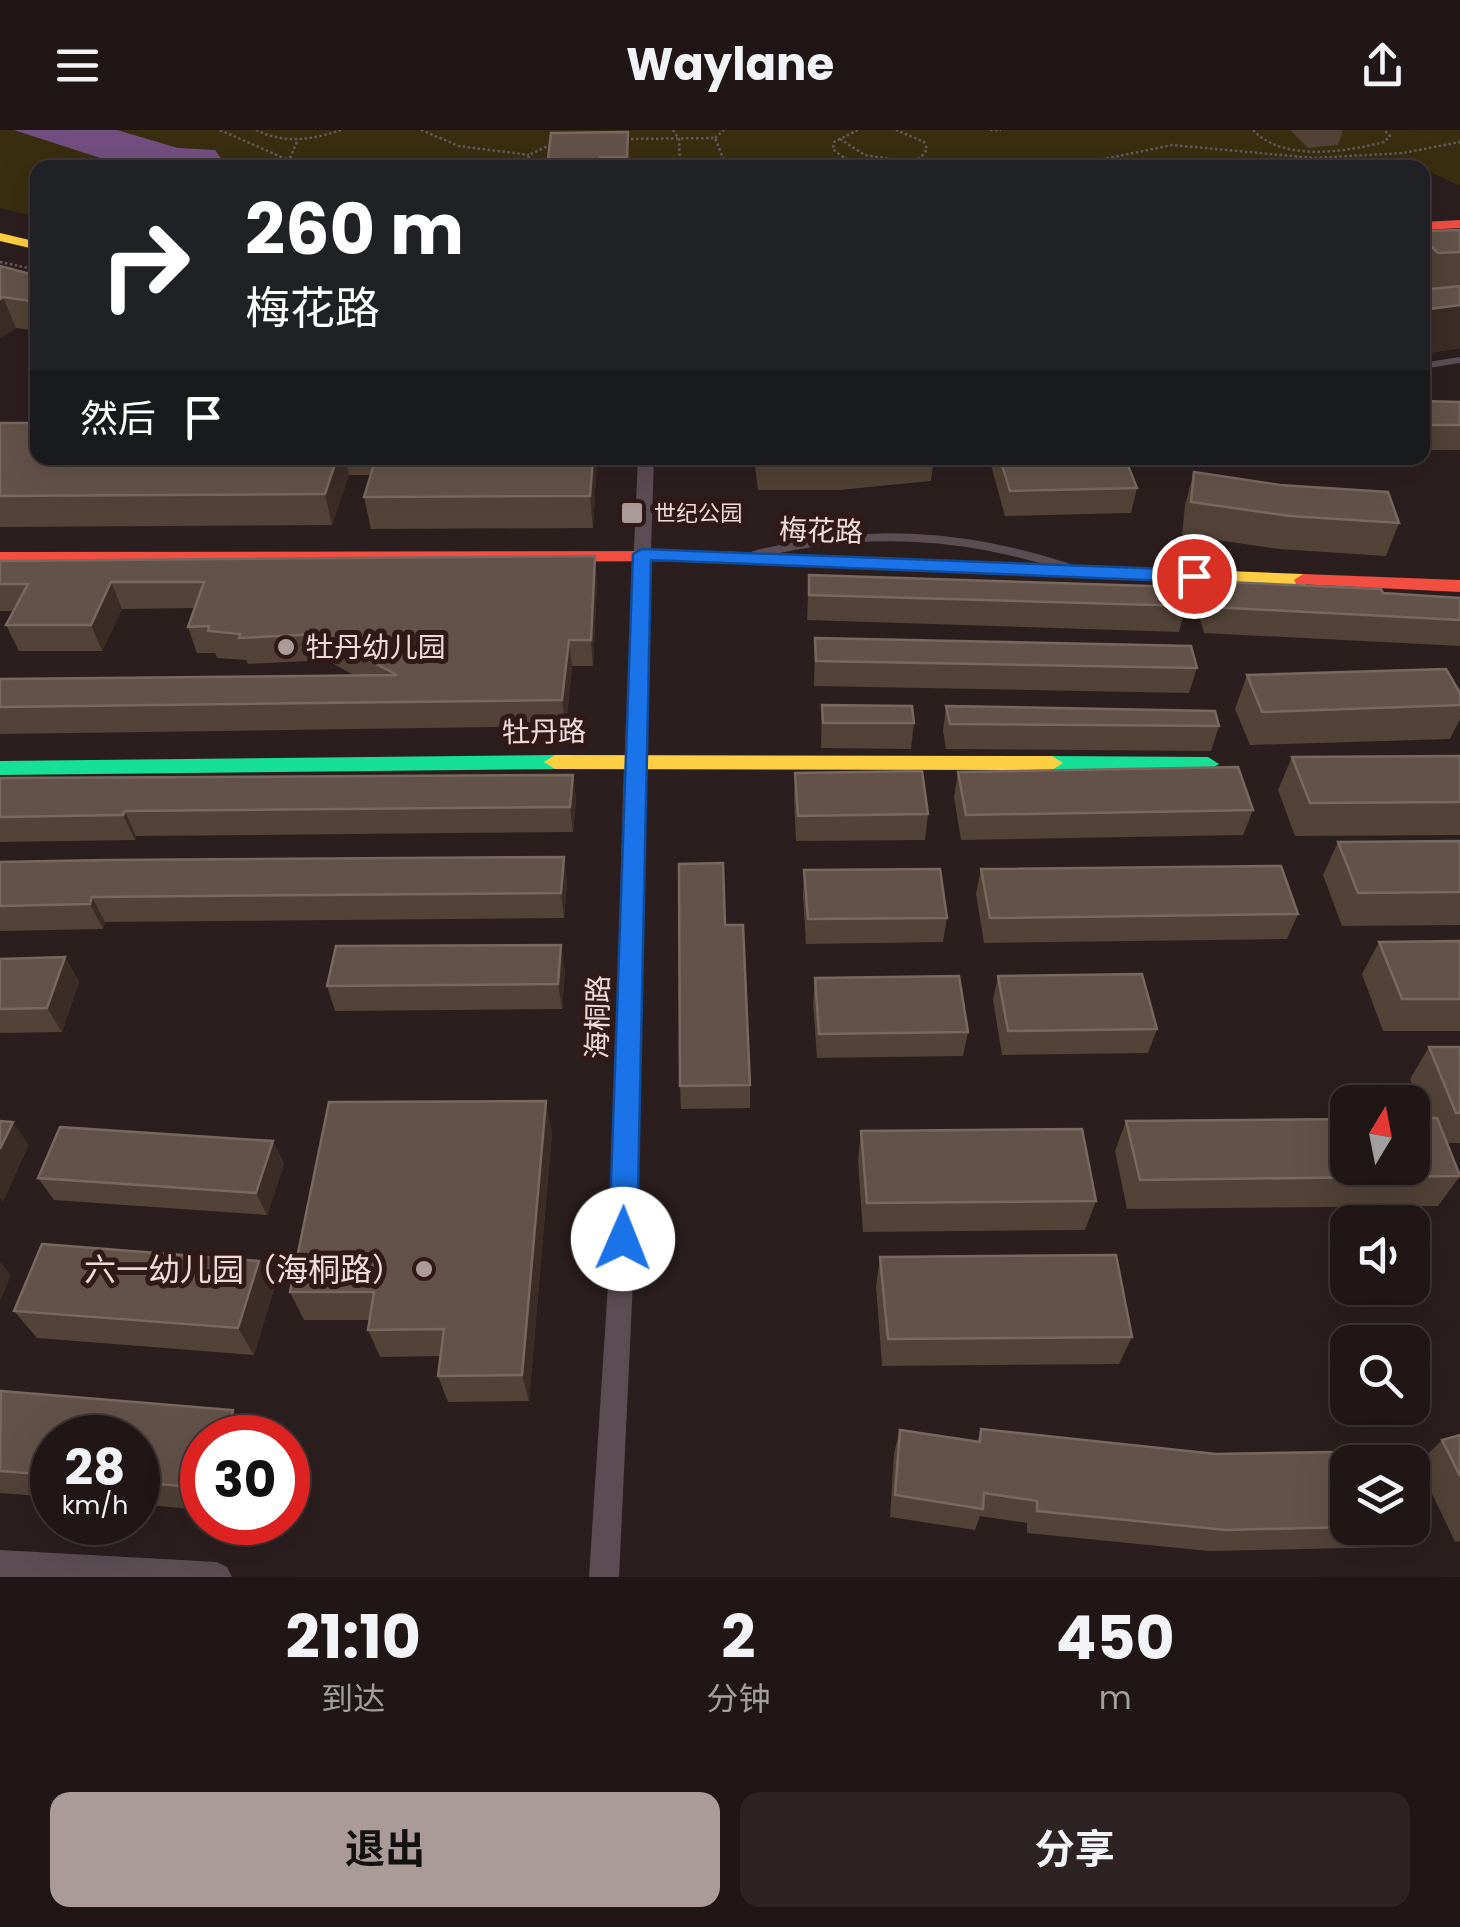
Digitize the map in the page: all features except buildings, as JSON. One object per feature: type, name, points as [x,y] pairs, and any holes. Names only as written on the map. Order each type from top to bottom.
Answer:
[{"type":"street","points":[[1430,226],[1460,224]]},
{"type":"street","points":[[1430,236],[1460,234]]},
{"type":"street","points":[[0,238],[30,244]]},
{"type":"street","points":[[0,258],[30,264]]},
{"type":"street","name":"海桐路","points":[[604,1577],[623,1239],[634,761],[646,465]]},
{"type":"street","name":"梅花路","points":[[0,558],[642,554],[1460,586]]},
{"type":"street","name":"牡丹路","points":[[0,768],[634,761],[1208,764]]},
{"type":"street","points":[[0,1564],[217,1577]]},
{"type":"lane","points":[[1430,365],[1460,360]]},
{"type":"path","points":[[220,130],[289,160],[298,139]]},
{"type":"path","points":[[256,130],[266,136],[298,139],[341,130]]},
{"type":"path","points":[[421,130],[450,142],[529,155],[557,143]]},
{"type":"path","points":[[674,130],[680,140],[680,160]]},
{"type":"path","points":[[626,138],[714,138],[724,130]]},
{"type":"path","points":[[836,130],[844,145],[865,155],[917,160],[927,149],[924,142],[896,130]]},
{"type":"path","points":[[848,160],[832,149],[840,136],[858,130]]},
{"type":"path","points":[[990,130],[1000,130]]},
{"type":"path","points":[[1253,130],[1269,143],[1336,152],[1384,142],[1390,136],[1384,130]]},
{"type":"path","points":[[714,138],[724,160]]},
{"type":"path","points":[[1099,160],[1172,145],[1298,157],[1403,153],[1460,142]]},
{"type":"path","points":[[1330,146],[1342,156]]},
{"type":"path","points":[[528,160],[529,155]]},
{"type":"path","points":[[0,258],[30,264]]},
{"type":"shaded area","points":[[0,130],[1460,130],[1460,186],[1430,172],[1430,160],[30,160],[30,215],[0,208]]},
{"type":"shaded area","points":[[14,130],[117,130],[178,148],[215,150],[222,160],[106,160]]},
{"type":"traffic: fast","points":[[0,768],[555,762]]},
{"type":"traffic: fast","points":[[1052,763],[1208,764]]},
{"type":"traffic: slow","points":[[0,237],[30,244]]},
{"type":"traffic: slow","points":[[711,557],[1303,580]]},
{"type":"traffic: slow","points":[[555,762],[1052,763]]},
{"type":"traffic: jam","points":[[1430,226],[1460,224]]},
{"type":"traffic: jam","points":[[0,558],[711,557]]},
{"type":"traffic: jam","points":[[1303,580],[1460,586]]},
{"type":"place","name":"世纪公园","points":[[632,513]]},
{"type":"place","name":"牡丹幼儿园","points":[[286,647]]},
{"type":"place","name":"六一幼儿园（海桐路）","points":[[424,1269]]},
{"type":"route","points":[[623,1239],[642,554],[1194,576]]}]
